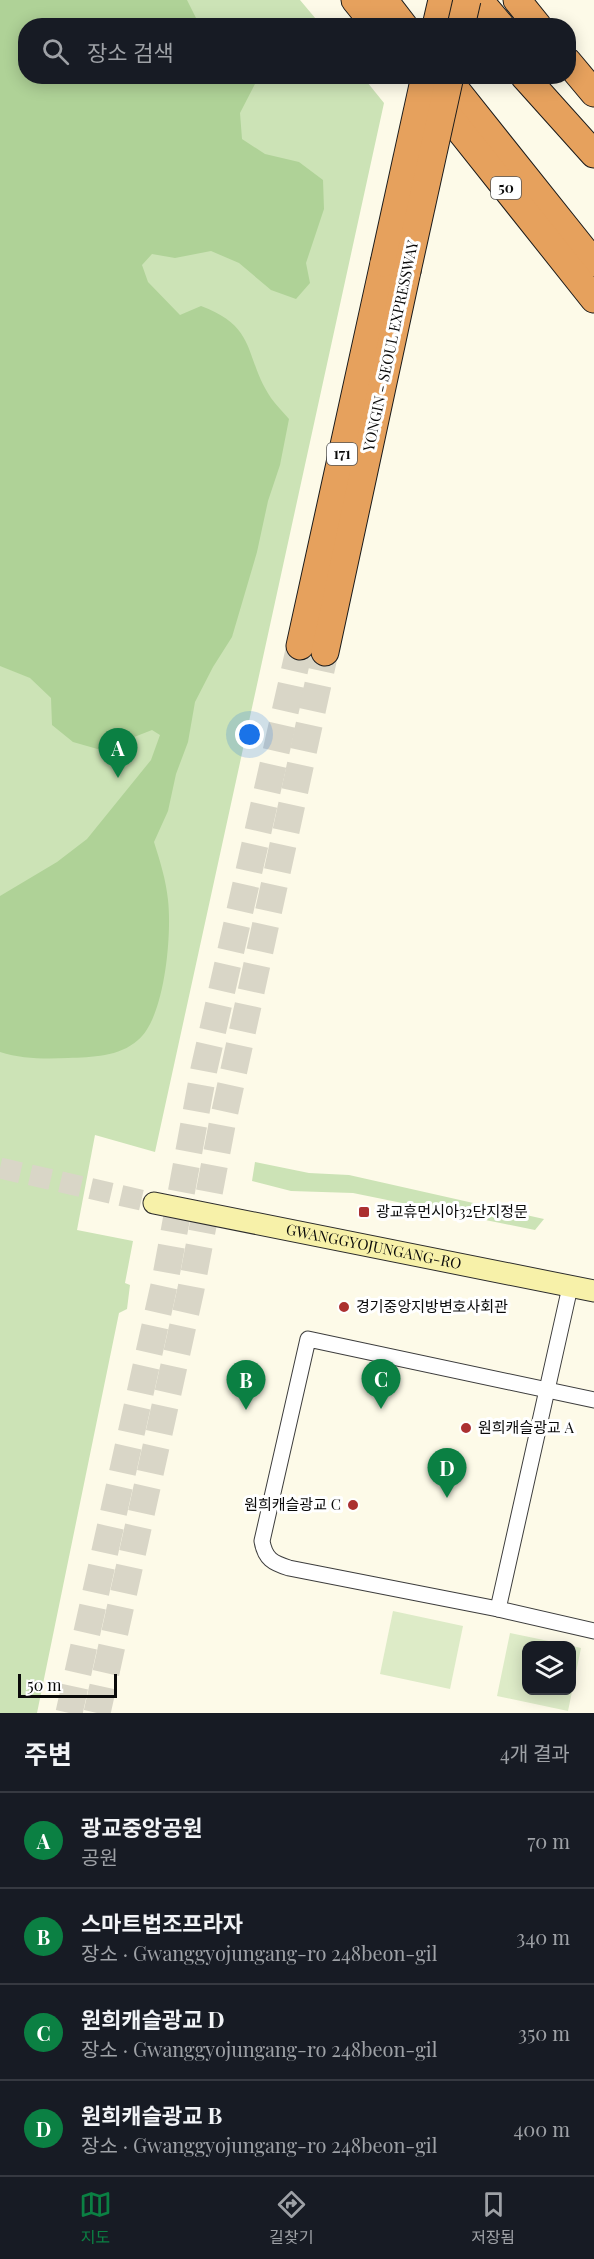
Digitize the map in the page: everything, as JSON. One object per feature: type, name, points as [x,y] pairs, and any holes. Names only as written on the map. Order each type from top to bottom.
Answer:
[{"type":"highway","points":[[355,0],[370,18]]},
{"type":"highway","points":[[384,0],[398,18]]},
{"type":"highway","points":[[438,18],[442,0]]},
{"type":"highway","points":[[458,0],[473,18]]},
{"type":"highway","points":[[463,18],[467,0]]},
{"type":"highway","points":[[479,0],[494,18]]},
{"type":"highway","points":[[517,0],[532,18]]},
{"type":"highway","points":[[576,72],[594,93]]},
{"type":"highway","name":"50","points":[[423,84],[594,299]]},
{"type":"highway","name":"YONGIN - SEOUL EXPRESSWAY","points":[[396,267],[424,84]]},
{"type":"highway","name":"YONGIN - SEOUL EXPRESSWAY","points":[[312,649],[396,267],[448,84]]},
{"type":"highway","name":"50","points":[[451,84],[594,263]]},
{"type":"highway","points":[[531,84],[594,154]]},
{"type":"highway","points":[[552,84],[594,134]]},
{"type":"main road","name":"GWANGGYOJUNGANG-RO","points":[[154,1203],[594,1291]]},
{"type":"street","points":[[498,1609],[570,1287]]},
{"type":"street","points":[[594,1400],[308,1339],[262,1541],[265,1555],[270,1561],[289,1568],[498,1609],[594,1631]]},
{"type":"green space","points":[[0,0],[300,0],[315,18],[18,18],[18,84],[369,84],[384,103],[155,1152],[95,1135],[77,1230],[133,1241],[125,1283],[130,1285],[127,1309],[119,1313],[37,1713],[0,1713]]},
{"type":"green space","points":[[0,0],[187,0],[196,18],[18,18],[18,84],[255,84],[240,113],[242,139],[265,154],[299,162],[323,180],[324,209],[306,263],[310,283],[296,299],[271,290],[239,263],[211,251],[175,258],[152,254],[142,265],[148,282],[180,315],[201,306],[232,324],[247,344],[262,383],[271,398],[289,419],[280,465],[268,501],[257,552],[232,637],[195,702],[188,742],[176,774],[168,811],[154,842],[166,885],[169,915],[165,974],[155,1014],[138,1040],[131,1046],[114,1053],[86,1057],[34,1058],[0,1052],[0,896],[57,862],[87,839],[151,760],[160,735],[152,730],[101,750],[73,742],[52,725],[51,698],[30,678],[0,666]]},
{"type":"green space","points":[[255,1162],[309,1173],[349,1175],[544,1219],[535,1230],[353,1193],[291,1191],[252,1181]]},
{"type":"green space","points":[[393,1611],[463,1626],[450,1689],[380,1674]]},
{"type":"green space","points":[[510,1633],[549,1641],[522,1641],[522,1695],[571,1695],[568,1711],[497,1696]]},
{"type":"green space","points":[[576,1647],[581,1648],[576,1672]]},
{"type":"tunnel","points":[[69,1713],[165,1281],[204,1069],[300,646]]},
{"type":"tunnel","points":[[97,1713],[191,1289],[222,1125],[325,652]]},
{"type":"tunnel","points":[[0,1168],[154,1203]]},
{"type":"place","name":"광교중앙공원","points":[[118,778]]},
{"type":"place","name":"광교휴먼시아32단지정문","points":[[364,1212]]},
{"type":"place","name":"경기중앙지방변호사회관","points":[[344,1307]]},
{"type":"place","name":"원희캐슬광교 D","points":[[381,1409]]},
{"type":"place","name":"스마트법조프라자","points":[[246,1410]]},
{"type":"place","name":"원희캐슬광교 A","points":[[466,1428]]},
{"type":"place","name":"원희캐슬광교 B","points":[[447,1498]]},
{"type":"place","name":"원희캐슬광교 C","points":[[353,1505]]}]
